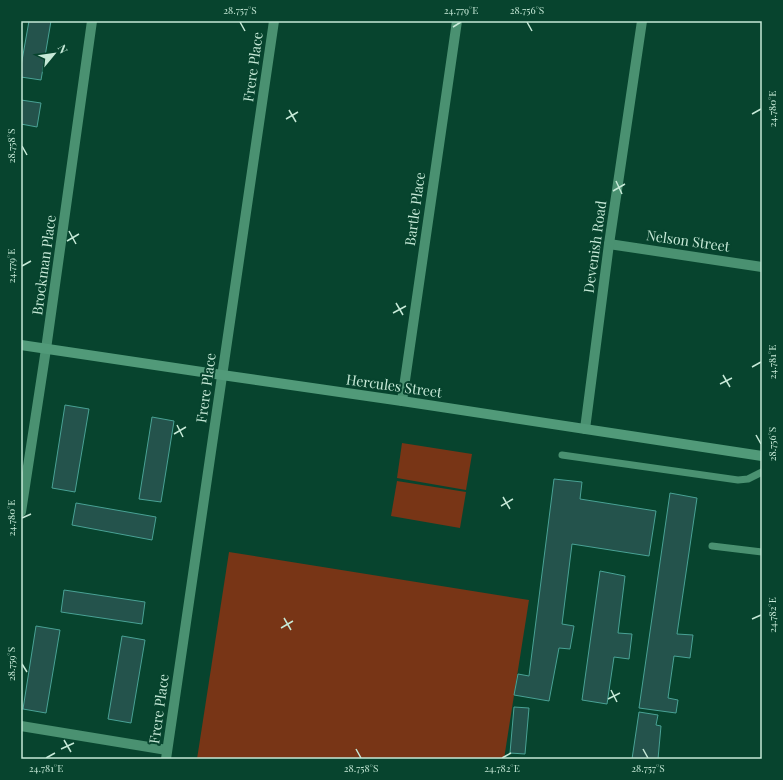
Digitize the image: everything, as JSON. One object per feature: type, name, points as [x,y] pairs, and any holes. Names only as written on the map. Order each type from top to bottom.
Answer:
[{"type":"street","name":"Brockman Place","points":[[21,512],[46,349],[92,21]]},
{"type":"street","name":"Frere Place","points":[[167,755],[274,21]]},
{"type":"street","name":"Bartle Place","points":[[402,401],[457,21]]},
{"type":"street","name":"Devenish Road","points":[[585,429],[609,244],[642,21]]},
{"type":"street","name":"Nelson Street","points":[[609,244],[762,266]]},
{"type":"street","name":"Hercules Street","points":[[21,345],[762,456]]},
{"type":"street","points":[[21,726],[167,755]]},
{"type":"lane","points":[[562,455],[738,480],[748,479],[762,472]]},
{"type":"lane","points":[[712,546],[762,552]]},
{"type":"shaded area","points":[[402,443],[472,454],[466,490],[397,478]]},
{"type":"shaded area","points":[[397,481],[466,492],[460,528],[391,516]]},
{"type":"shaded area","points":[[229,552],[529,600],[504,759],[197,759]]},
{"type":"building","points":[[29,21],[51,21],[41,80],[21,77],[21,66]]},
{"type":"building","points":[[21,100],[41,103],[37,127],[21,124]]},
{"type":"building","points":[[65,405],[89,409],[75,492],[52,488]]},
{"type":"building","points":[[152,417],[174,421],[161,502],[139,499]]},
{"type":"building","points":[[554,479],[582,482],[580,499],[656,511],[649,556],[572,544],[562,624],[574,626],[570,649],[559,648],[549,701],[514,695],[518,674],[529,676]]},
{"type":"building","points":[[670,493],[697,498],[677,634],[693,635],[690,658],[674,656],[668,698],[678,700],[676,713],[639,708]]},
{"type":"building","points":[[76,503],[156,517],[152,540],[72,525]]},
{"type":"building","points":[[600,571],[625,576],[618,633],[632,634],[629,659],[614,657],[607,704],[582,700]]},
{"type":"building","points":[[64,590],[145,602],[142,624],[61,612]]},
{"type":"building","points":[[36,626],[60,630],[46,713],[23,709]]},
{"type":"building","points":[[122,636],[145,640],[131,723],[108,719]]},
{"type":"building","points":[[514,707],[529,708],[525,754],[510,753]]},
{"type":"building","points":[[639,712],[658,715],[656,725],[661,726],[658,759],[632,759]]}]
